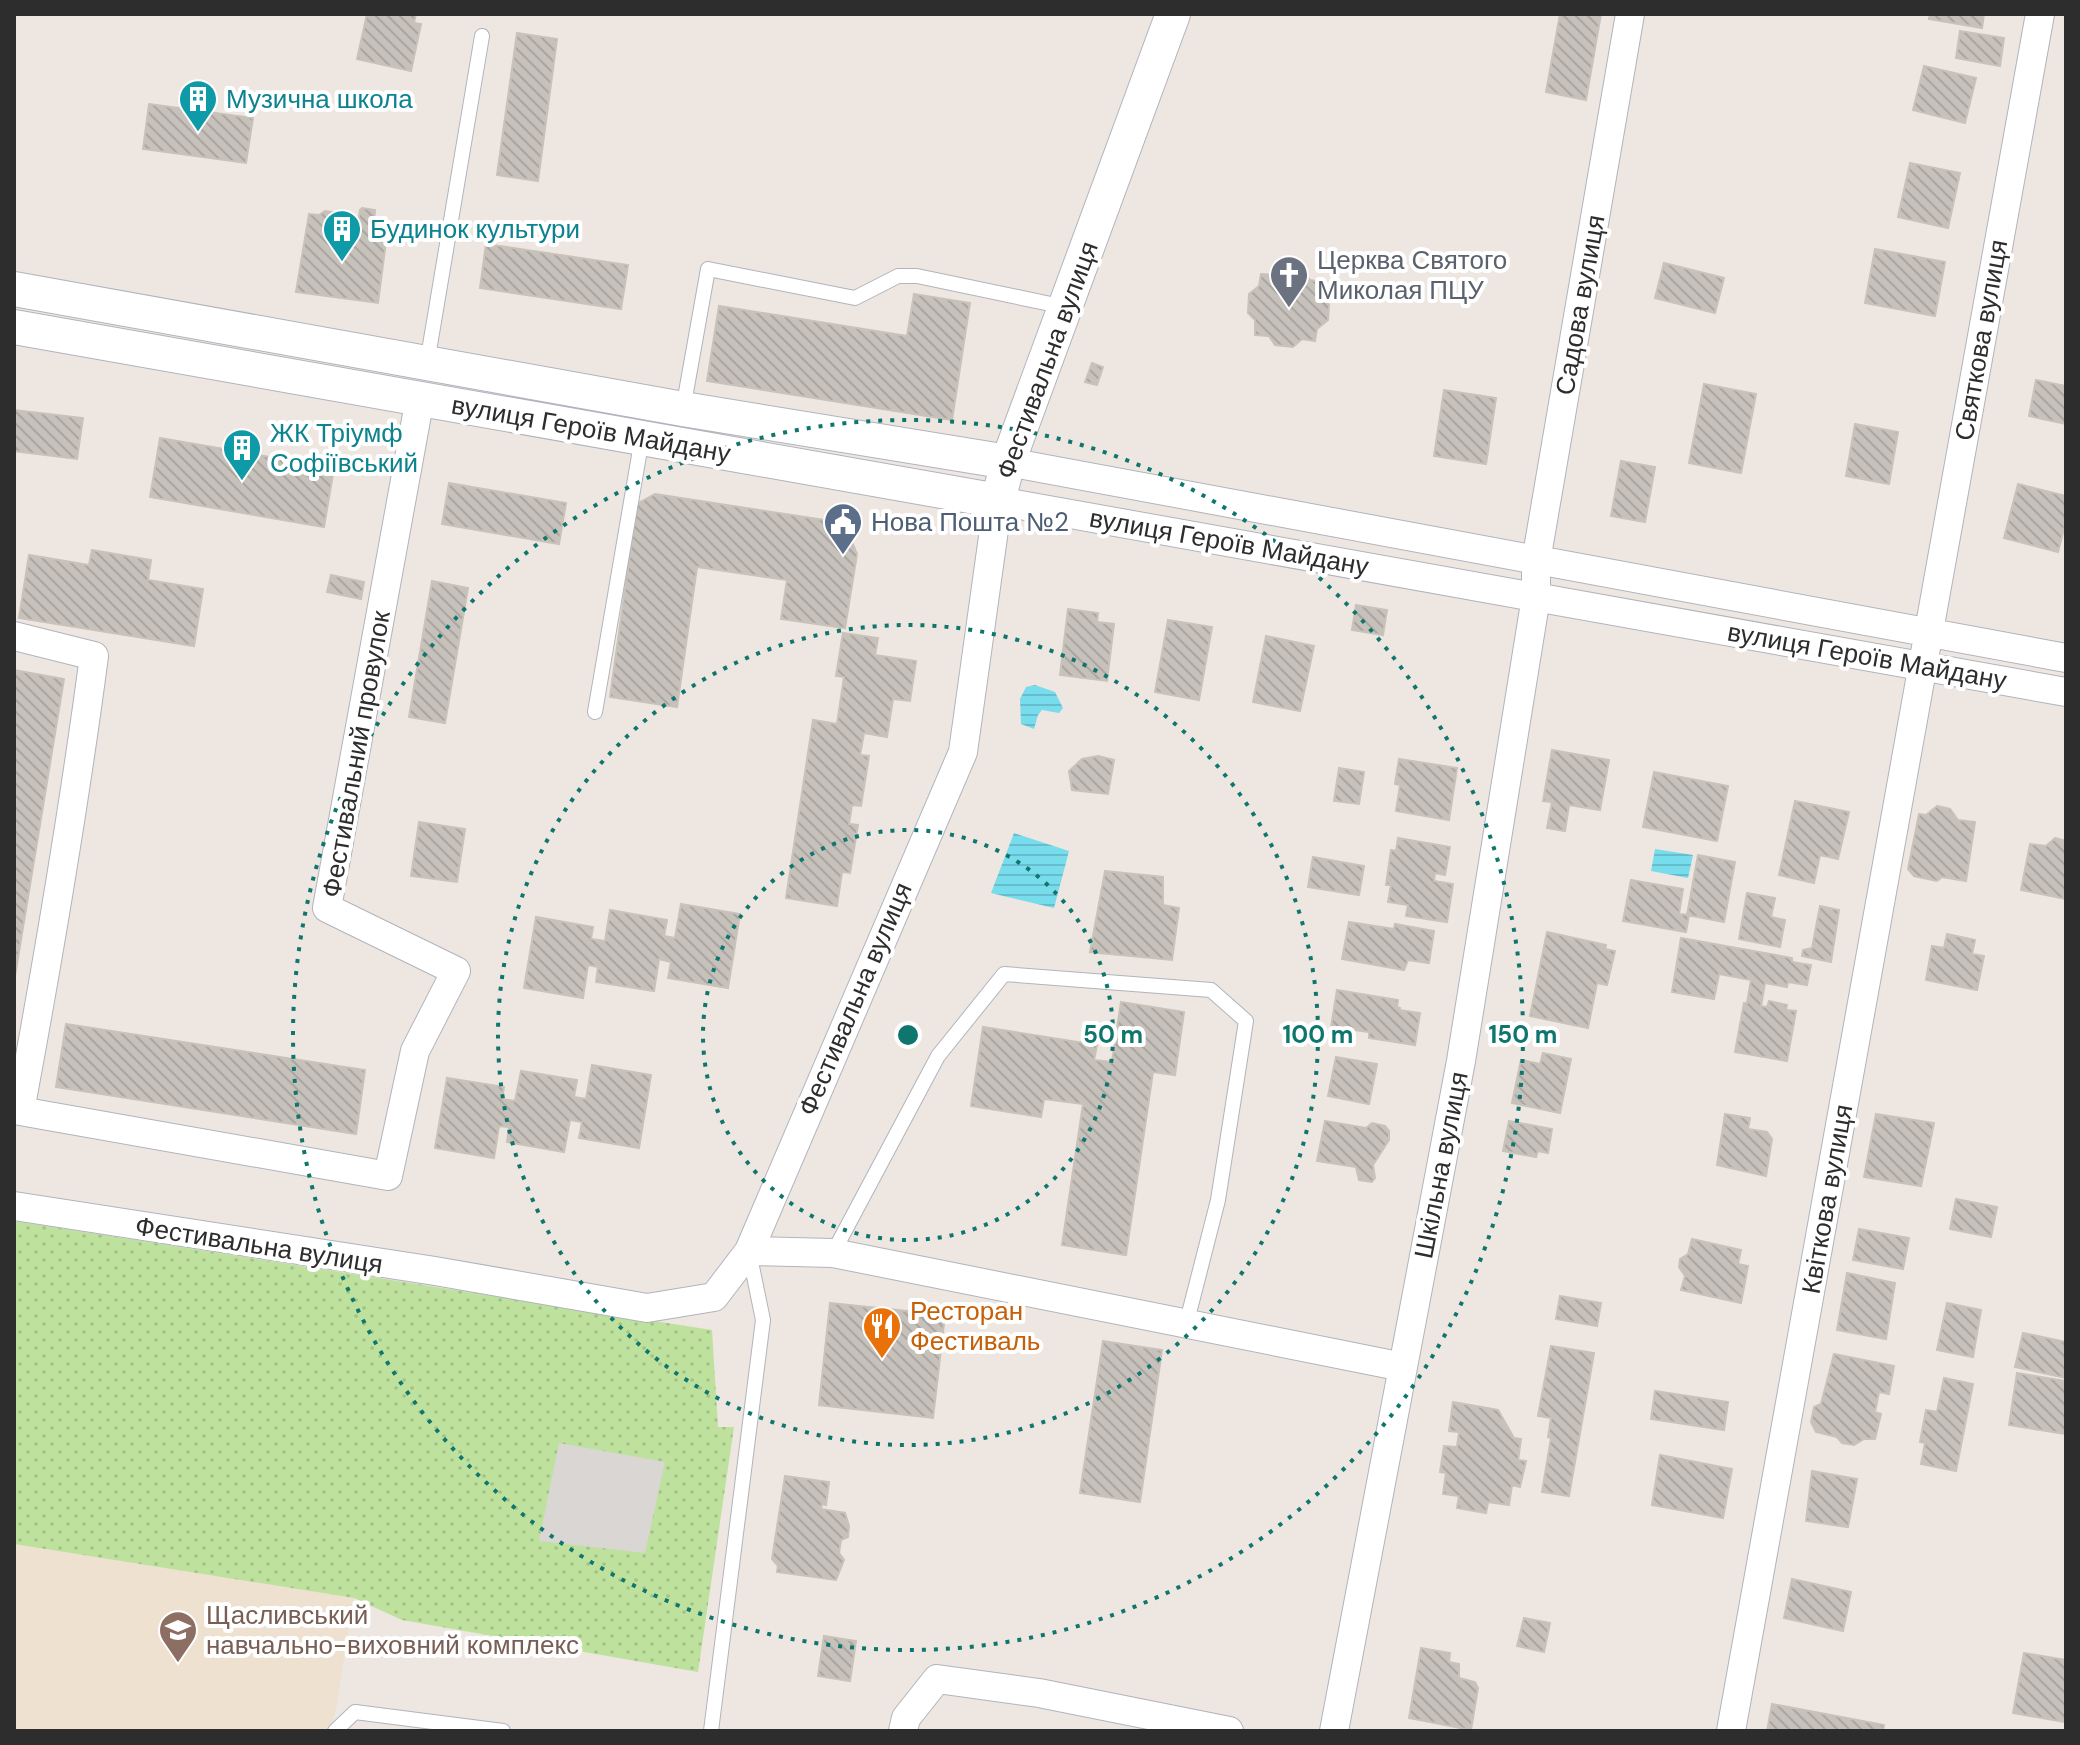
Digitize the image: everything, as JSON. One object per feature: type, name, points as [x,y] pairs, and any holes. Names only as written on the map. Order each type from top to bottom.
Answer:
[{"type":"street","name":"Фестивальна вулиця","points":[[14,1206],[435,1271],[647,1308],[714,1297],[749,1251],[963,752],[998,501],[1008,462],[1173,14]]},
{"type":"street","name":"Садова вулиця","points":[[1536,597],[1536,561],[1630,14]]},
{"type":"street","name":"Святкова вулиця","points":[[1922,666],[2040,14]]},
{"type":"street","name":"вулиця Героїв Майдану","points":[[14,289],[683,409],[1008,462],[2066,658]]},
{"type":"street","name":"вулиця Героїв Майдану","points":[[14,327],[2066,692]]},
{"type":"street","name":"Фестивальний провулок","points":[[17,1111],[388,1176],[415,1051],[456,971],[327,908],[420,398]]},
{"type":"street","name":"Шкільна вулиця","points":[[1334,1731],[1461,1061],[1536,597]]},
{"type":"street","points":[[14,636],[94,656],[76,788],[17,1111]]},
{"type":"street","name":"Квіткова вулиця","points":[[1731,1731],[1922,666]]},
{"type":"street","points":[[749,1251],[833,1253],[1403,1367]]},
{"type":"street","points":[[904,1724],[937,1679],[1039,1693],[1229,1731]]},
{"type":"lane","name":"вулиця Героїв Майдану","points":[[427,364],[482,36]]},
{"type":"lane","points":[[683,409],[708,269],[855,298],[898,276],[917,276],[1065,307]]},
{"type":"lane","points":[[595,712],[642,438]]},
{"type":"lane","points":[[833,1253],[938,1056],[1004,974],[1211,990],[1246,1021],[1218,1200],[1186,1325]]},
{"type":"lane","points":[[711,1731],[763,1320],[749,1251]]},
{"type":"lane","points":[[335,1731],[355,1712],[503,1731]]},
{"type":"shaded area","points":[[559,1443],[665,1462],[645,1553],[539,1541]]},
{"type":"shaded area","name":"Щасливський навчально-виховний комплекс","points":[[14,1544],[354,1598],[332,1731],[14,1731]]},
{"type":"green space","points":[[14,1221],[712,1330],[718,1427],[734,1427],[698,1672],[402,1620],[354,1598],[14,1544]]},
{"type":"water","points":[[1035,685],[1055,692],[1063,708],[1059,713],[1042,710],[1034,729],[1021,724],[1020,699],[1026,687]]},
{"type":"water","points":[[1014,833],[1069,851],[1054,908],[991,893]]},
{"type":"water","points":[[1655,849],[1693,855],[1688,878],[1651,871]]},
{"type":"building","points":[[367,14],[416,14],[414,23],[421,24],[411,71],[357,59]]},
{"type":"building","points":[[1560,14],[1601,14],[1586,100],[1546,92]]},
{"type":"building","points":[[1930,14],[1984,14],[1982,28],[1929,19]]},
{"type":"building","points":[[1960,31],[2004,38],[2000,66],[1956,58]]},
{"type":"building","points":[[517,33],[557,39],[538,181],[497,175]]},
{"type":"building","points":[[1924,66],[1976,78],[1965,123],[1913,110]]},
{"type":"building","name":"Музична школа","points":[[149,104],[253,118],[246,163],[143,149]]},
{"type":"building","points":[[1910,163],[1960,173],[1948,228],[1898,217]]},
{"type":"building","name":"Будинок культури","points":[[362,208],[375,210],[373,233],[387,234],[378,303],[296,292],[309,214],[319,215],[325,211],[337,213],[341,219],[358,222]]},
{"type":"building","points":[[486,244],[628,265],[621,309],[480,288]]},
{"type":"building","points":[[1875,249],[1945,262],[1935,316],[1865,303]]},
{"type":"building","points":[[1664,263],[1724,278],[1715,313],[1655,298]]},
{"type":"building","name":"Церква Святого Миколая ПЦУ","points":[[1285,267],[1301,270],[1310,280],[1322,282],[1322,295],[1329,305],[1328,320],[1317,329],[1315,341],[1302,339],[1293,347],[1275,345],[1269,336],[1255,335],[1255,320],[1248,313],[1249,294],[1259,286],[1261,274],[1275,275]]},
{"type":"building","points":[[914,294],[970,303],[952,420],[707,381],[719,306],[907,336]]},
{"type":"building","points":[[1092,363],[1103,367],[1097,385],[1085,382]]},
{"type":"building","points":[[2036,380],[2066,386],[2066,424],[2029,416]]},
{"type":"building","points":[[1704,384],[1756,394],[1741,473],[1689,463]]},
{"type":"building","points":[[1444,390],[1496,398],[1486,464],[1434,456]]},
{"type":"building","points":[[14,410],[83,418],[77,459],[14,451]]},
{"type":"building","points":[[1855,424],[1898,432],[1889,484],[1846,476]]},
{"type":"building","name":"ЖК Тріумф Софіївський","points":[[160,438],[334,468],[324,527],[150,497]]},
{"type":"building","points":[[1621,461],[1655,467],[1645,522],[1611,516]]},
{"type":"building","points":[[449,483],[566,503],[559,544],[442,524]]},
{"type":"building","points":[[2018,484],[2066,496],[2066,521],[2058,552],[2004,538]]},
{"type":"building","points":[[655,494],[844,523],[857,554],[845,628],[781,619],[787,580],[697,567],[677,707],[610,697],[637,504]]},
{"type":"building","points":[[92,550],[151,560],[148,580],[203,589],[194,646],[19,618],[29,555],[89,565]]},
{"type":"building","points":[[331,575],[364,582],[361,599],[327,592]]},
{"type":"building","points":[[432,581],[468,588],[445,723],[409,717]]},
{"type":"building","points":[[1356,605],[1387,610],[1383,635],[1352,630]]},
{"type":"building","points":[[1068,609],[1098,613],[1097,622],[1114,624],[1107,681],[1060,675]]},
{"type":"building","points":[[1168,620],[1212,627],[1199,700],[1155,692]]},
{"type":"building","points":[[843,633],[878,638],[875,655],[916,661],[910,701],[893,699],[887,737],[864,733],[860,755],[869,756],[861,806],[852,805],[849,824],[858,825],[850,873],[842,872],[837,906],[786,898],[813,720],[837,724],[844,677],[836,676]]},
{"type":"building","points":[[1266,636],[1314,646],[1300,711],[1253,702]]},
{"type":"building","points":[[14,670],[64,679],[14,982]]},
{"type":"building","points":[[1552,750],[1609,760],[1600,810],[1569,805],[1565,831],[1547,828],[1552,802],[1543,801]]},
{"type":"building","points":[[1098,756],[1114,760],[1108,794],[1072,790],[1069,771],[1082,759]]},
{"type":"building","points":[[1399,759],[1457,768],[1449,820],[1396,811],[1400,785],[1395,784]]},
{"type":"building","points":[[1339,768],[1364,772],[1359,804],[1334,801]]},
{"type":"building","points":[[1654,772],[1728,786],[1717,841],[1643,827]]},
{"type":"building","points":[[1795,801],[1849,812],[1838,859],[1820,855],[1814,883],[1779,875]]},
{"type":"building","points":[[1937,806],[1950,809],[1958,820],[1975,822],[1966,881],[1942,877],[1937,881],[1914,876],[1908,869],[1919,814],[1926,815]]},
{"type":"building","points":[[419,822],[465,829],[457,882],[411,876]]},
{"type":"building","points":[[1398,838],[1450,847],[1445,875],[1435,873],[1434,881],[1453,884],[1447,922],[1406,916],[1408,905],[1388,902],[1391,885],[1386,885],[1391,850],[1396,851]]},
{"type":"building","points":[[2055,838],[2063,840],[2066,848],[2066,899],[2021,890],[2030,844],[2046,846]]},
{"type":"building","points":[[1698,855],[1735,862],[1724,922],[1687,915]]},
{"type":"building","points":[[1313,857],[1364,866],[1359,895],[1308,887]]},
{"type":"building","points":[[1105,871],[1163,877],[1163,905],[1179,908],[1172,960],[1090,952]]},
{"type":"building","points":[[1631,880],[1683,889],[1679,914],[1689,915],[1686,932],[1623,921]]},
{"type":"building","points":[[1747,893],[1775,898],[1771,917],[1785,920],[1780,947],[1739,939]]},
{"type":"building","points":[[681,904],[740,914],[728,988],[668,978],[671,962],[659,959],[654,991],[596,982],[598,967],[588,965],[583,998],[524,988],[536,917],[593,927],[591,939],[605,941],[610,910],[667,920],[664,936],[675,938]]},
{"type":"building","points":[[1820,906],[1839,910],[1831,962],[1802,956],[1803,950],[1812,948]]},
{"type":"building","points":[[1349,922],[1394,929],[1395,924],[1434,931],[1429,963],[1408,960],[1404,970],[1342,959]]},
{"type":"building","points":[[1547,932],[1606,945],[1605,949],[1615,951],[1607,985],[1597,983],[1588,1028],[1530,1016]]},
{"type":"building","points":[[1947,934],[1975,940],[1972,954],[1984,956],[1977,990],[1926,980],[1932,946],[1944,948]]},
{"type":"building","points":[[1681,938],[1792,958],[1792,962],[1811,965],[1807,985],[1788,982],[1787,987],[1765,983],[1761,1006],[1767,1007],[1769,1001],[1787,1005],[1786,1010],[1796,1011],[1787,1061],[1735,1052],[1751,980],[1719,974],[1714,999],[1672,992]]},
{"type":"building","points":[[1337,990],[1398,1000],[1399,1010],[1420,1013],[1415,1045],[1369,1038],[1369,1032],[1331,1027]]},
{"type":"building","points":[[1121,1002],[1184,1012],[1175,1075],[1153,1072],[1126,1255],[1062,1245],[1083,1104],[1044,1099],[1041,1117],[971,1106],[983,1027],[1097,1045],[1094,1060],[1112,1062]]},
{"type":"building","points":[[66,1024],[365,1070],[356,1134],[56,1087]]},
{"type":"building","points":[[1543,1053],[1571,1059],[1560,1113],[1512,1103],[1521,1060],[1540,1064]]},
{"type":"building","points":[[1336,1057],[1377,1064],[1369,1104],[1328,1096]]},
{"type":"building","points":[[592,1065],[651,1075],[639,1148],[579,1138],[582,1122],[570,1120],[564,1152],[507,1142],[509,1127],[499,1126],[494,1158],[435,1148],[447,1078],[504,1087],[502,1099],[515,1101],[521,1071],[577,1080],[574,1097],[586,1099]]},
{"type":"building","points":[[1725,1114],[1750,1118],[1748,1129],[1767,1132],[1772,1139],[1766,1176],[1717,1165]]},
{"type":"building","points":[[1876,1114],[1934,1123],[1921,1186],[1864,1177]]},
{"type":"building","points":[[1325,1121],[1366,1128],[1372,1123],[1385,1126],[1389,1131],[1389,1140],[1373,1165],[1375,1178],[1372,1182],[1359,1180],[1356,1167],[1317,1161]]},
{"type":"building","points":[[1509,1121],[1552,1129],[1548,1153],[1538,1151],[1536,1157],[1503,1151]]},
{"type":"building","points":[[1956,1199],[1997,1207],[1991,1237],[1950,1229]]},
{"type":"building","points":[[1859,1229],[1909,1238],[1903,1269],[1853,1260]]},
{"type":"building","points":[[1692,1239],[1741,1250],[1738,1264],[1748,1266],[1741,1303],[1681,1290],[1685,1276],[1679,1267],[1680,1259],[1688,1254]]},
{"type":"building","points":[[1847,1273],[1895,1283],[1886,1339],[1837,1330]]},
{"type":"building","points":[[1560,1296],[1601,1303],[1597,1326],[1556,1319]]},
{"type":"building","name":"Ресторан Фестиваль","points":[[830,1303],[945,1315],[933,1418],[819,1405]]},
{"type":"building","points":[[1947,1303],[1981,1310],[1973,1357],[1937,1350]]},
{"type":"building","points":[[2023,1333],[2066,1342],[2066,1378],[2015,1367]]},
{"type":"building","points":[[1103,1341],[1162,1350],[1140,1502],[1080,1493]]},
{"type":"building","points":[[1551,1346],[1594,1353],[1569,1496],[1542,1492],[1551,1438],[1548,1437],[1551,1418],[1538,1416]]},
{"type":"building","points":[[1834,1354],[1894,1366],[1889,1394],[1879,1392],[1875,1412],[1881,1414],[1875,1439],[1864,1439],[1854,1445],[1842,1443],[1837,1437],[1816,1432],[1811,1422],[1814,1407],[1821,1404]]},
{"type":"building","points":[[2017,1373],[2066,1381],[2066,1434],[2009,1425]]},
{"type":"building","points":[[1944,1378],[1973,1384],[1956,1471],[1921,1464],[1925,1443],[1920,1442],[1926,1410],[1937,1412]]},
{"type":"building","points":[[1655,1391],[1728,1402],[1724,1430],[1651,1419]]},
{"type":"building","points":[[1453,1402],[1498,1410],[1514,1438],[1521,1439],[1518,1460],[1526,1461],[1520,1487],[1512,1485],[1509,1505],[1488,1502],[1486,1513],[1457,1508],[1459,1496],[1443,1494],[1446,1473],[1440,1472],[1444,1446],[1457,1447],[1459,1432],[1449,1431]]},
{"type":"building","points":[[1660,1455],[1732,1469],[1723,1518],[1652,1505]]},
{"type":"building","points":[[1812,1471],[1857,1479],[1848,1527],[1806,1521]]},
{"type":"building","points":[[785,1476],[829,1482],[826,1505],[822,1504],[821,1509],[845,1513],[848,1537],[841,1540],[839,1553],[844,1560],[836,1580],[777,1572],[778,1566],[772,1559]]},
{"type":"building","points":[[1792,1579],[1851,1592],[1843,1631],[1784,1618]]},
{"type":"building","points":[[1524,1618],[1550,1623],[1544,1652],[1517,1646]]},
{"type":"building","points":[[824,1636],[856,1641],[850,1681],[818,1676]]},
{"type":"building","points":[[1421,1648],[1450,1653],[1449,1662],[1459,1664],[1459,1678],[1475,1682],[1478,1688],[1471,1730],[1409,1718]]},
{"type":"building","points":[[2024,1653],[2066,1660],[2065,1722],[2013,1713]]},
{"type":"building","points":[[1772,1704],[1884,1725],[1883,1731],[1767,1731]]},
{"type":"place","name":"Музична школа","points":[[198,133]]},
{"type":"place","name":"Будинок культури","points":[[342,263]]},
{"type":"place","name":"Церква Святого Миколая ПЦУ","points":[[1289,309]]},
{"type":"place","name":"ЖК Тріумф Софіївський","points":[[242,482]]},
{"type":"place","name":"Нова Пошта №2","points":[[843,556]]},
{"type":"place","name":"Ресторан Фестиваль","points":[[882,1360]]},
{"type":"place","name":"Щасливський навчально-виховний комплекс","points":[[178,1664]]}]
